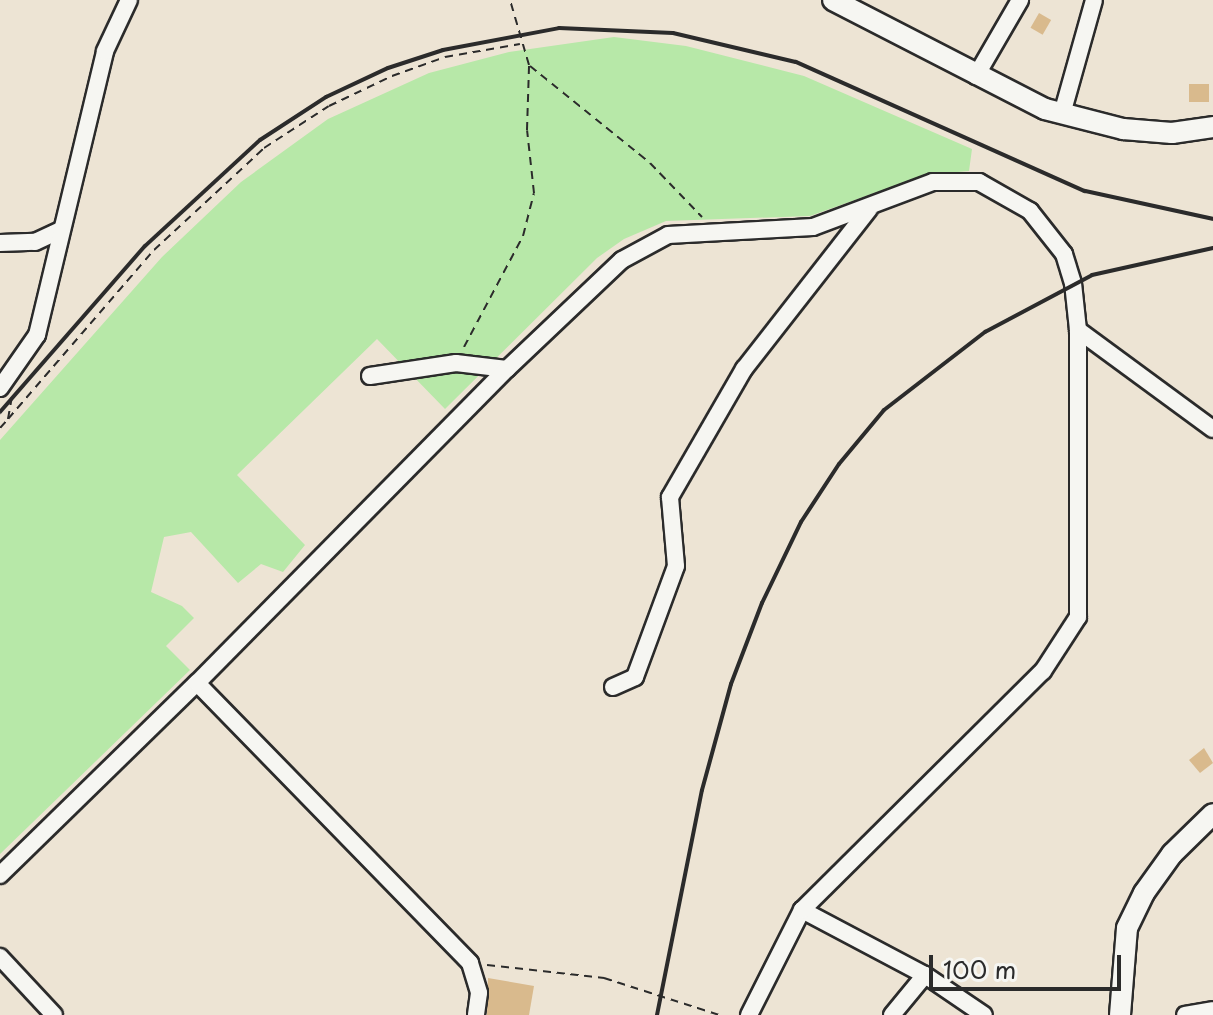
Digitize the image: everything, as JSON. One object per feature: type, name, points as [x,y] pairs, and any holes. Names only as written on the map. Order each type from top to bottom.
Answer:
[{"type":"main road","points":[[833,0],[976,76],[1062,114],[1123,129],[1172,133],[1213,127]]},
{"type":"main road","points":[[1120,1015],[1127,928],[1144,893],[1172,854],[1213,814]]},
{"type":"street","points":[[0,388],[15,372],[37,335],[105,51],[129,0]]},
{"type":"street","points":[[976,76],[1020,0]]},
{"type":"street","points":[[1062,114],[1094,0]]},
{"type":"street","points":[[0,875],[197,683],[507,369],[622,260],[668,235],[719,235],[813,227],[869,209],[933,182],[979,182],[1030,211],[1064,254],[1073,283],[1078,330],[1078,617],[1043,671],[802,910],[749,1015]]},
{"type":"street","points":[[613,687],[635,677],[676,566],[670,497],[744,369],[869,209]]},
{"type":"street","points":[[0,243],[35,242],[61,230]]},
{"type":"street","points":[[1078,330],[1213,429]]},
{"type":"street","points":[[370,376],[456,363],[507,369]]},
{"type":"street","points":[[197,683],[470,963],[479,993],[476,1015]]},
{"type":"street","points":[[802,910],[925,975],[984,1015]]},
{"type":"street","points":[[0,957],[54,1015]]},
{"type":"street","points":[[892,1015],[925,975]]},
{"type":"street","points":[[1185,1015],[1213,1010]]},
{"type":"path","points":[[456,363],[523,236],[534,193],[527,130],[529,65],[520,44],[510,0]]},
{"type":"path","points":[[0,428],[154,250],[214,189],[264,148],[329,106],[392,76],[445,57],[520,44]]},
{"type":"path","points":[[529,65],[650,163],[719,235]]},
{"type":"path","points":[[8,419],[15,372]]},
{"type":"path","points":[[470,963],[604,978],[719,1015]]},
{"type":"green space","points":[[614,37],[686,46],[804,76],[972,149],[969,171],[925,175],[810,216],[666,221],[624,239],[597,258],[445,409],[377,339],[237,475],[305,545],[283,572],[261,564],[238,583],[191,532],[164,537],[151,592],[182,606],[194,618],[166,646],[190,670],[0,854],[0,440],[162,257],[241,182],[328,119],[429,73],[509,52]]},
{"type":"building","points":[[1039,13],[1051,20],[1043,35],[1030,28]]},
{"type":"building","points":[[1189,84],[1209,84],[1209,102],[1189,102]]},
{"type":"building","points":[[1204,748],[1213,763],[1200,773],[1189,760]]},
{"type":"building","points":[[488,978],[534,986],[529,1015],[487,1015]]},
{"type":"railway","points":[[0,412],[145,246],[260,140],[326,97],[388,68],[443,50],[559,28],[673,33],[796,62],[1085,191],[1213,219]]},
{"type":"railway","points":[[657,1015],[702,790],[731,684],[762,603],[801,522],[839,464],[884,410],[985,332],[1092,275],[1213,248]]}]
